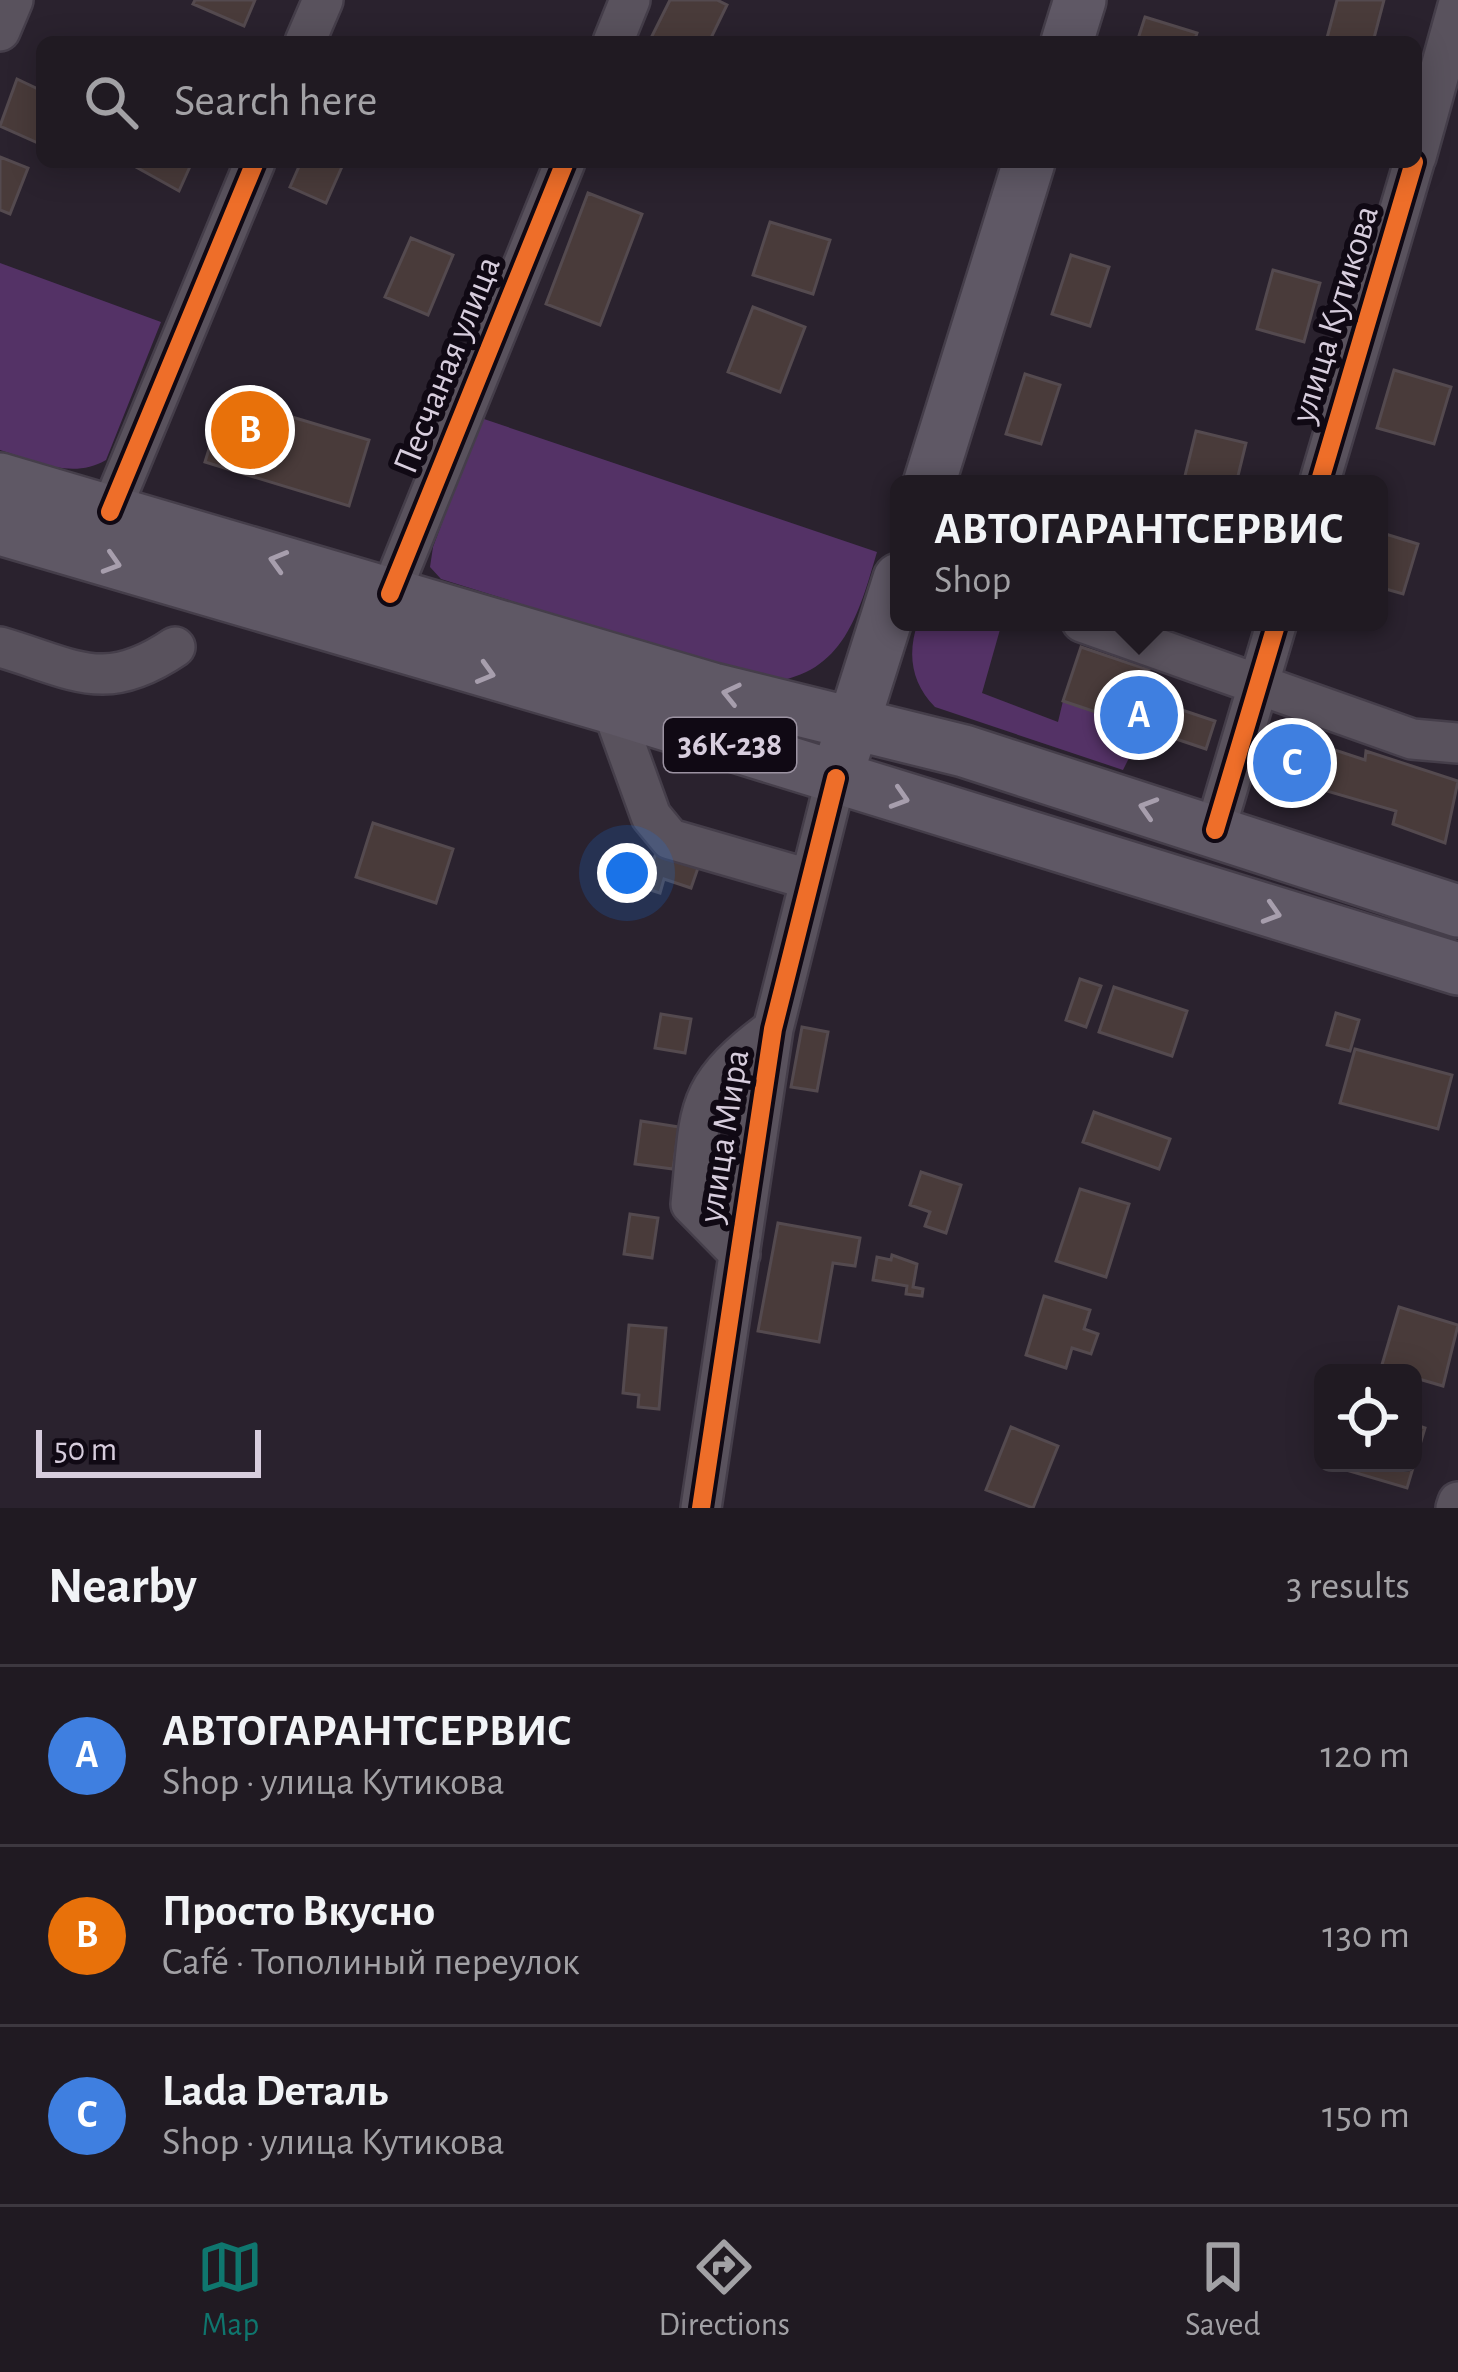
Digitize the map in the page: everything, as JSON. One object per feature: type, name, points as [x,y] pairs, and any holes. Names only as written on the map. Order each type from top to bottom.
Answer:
[{"type":"main road","points":[[1069,36],[1080,0]]},
{"type":"main road","points":[[932,475],[1027,168]]},
{"type":"main road","points":[[0,479],[712,689],[964,751],[1458,911]]},
{"type":"main road","name":"36К-238","points":[[0,529],[612,708],[1458,969]]},
{"type":"main road","name":"улица Мира","points":[[836,778],[890,608]]},
{"type":"street","points":[[0,31],[13,0]]},
{"type":"street","points":[[308,36],[323,0]]},
{"type":"street","points":[[615,36],[630,0]]},
{"type":"street","name":"улица Кутикова","points":[[1422,134],[1458,6]]},
{"type":"street","points":[[110,512],[253,168]]},
{"type":"street","name":"Песчаная улица","points":[[390,593],[563,168]]},
{"type":"street","name":"улица Кутикова","points":[[1321,475],[1412,168]]},
{"type":"street","points":[[1108,631],[1412,739],[1458,743]]},
{"type":"street","points":[[1216,830],[1274,631]]},
{"type":"street","points":[[0,647],[107,679],[146,667],[175,647]]},
{"type":"street","points":[[612,708],[651,816],[670,839],[808,879]]},
{"type":"street","name":"улица Мира","points":[[701,1508],[773,1029],[836,778]]},
{"type":"street","points":[[740,1254],[692,1204],[702,1107],[724,1065],[773,1029]]},
{"type":"shaded area","points":[[0,263],[161,322],[106,460],[67,469],[0,450]]},
{"type":"shaded area","points":[[481,418],[877,552],[855,618],[832,653],[815,667],[770,682],[441,579],[430,567],[433,547]]},
{"type":"shaded area","points":[[916,631],[1000,631],[982,693],[1058,722],[1063,701],[1144,728],[1123,770],[935,707],[913,667]]},
{"type":"building","points":[[195,0],[255,0],[244,26],[193,4]]},
{"type":"building","points":[[670,0],[717,0],[727,5],[712,36],[652,36]]},
{"type":"building","points":[[1337,0],[1384,0],[1375,36],[1328,36]]},
{"type":"building","points":[[1145,17],[1197,33],[1196,36],[1139,36]]},
{"type":"building","points":[[17,79],[36,88],[36,142],[0,126]]},
{"type":"building","points":[[0,157],[28,168],[10,214],[0,210]]},
{"type":"building","points":[[138,168],[189,168],[179,191]]},
{"type":"building","points":[[298,168],[341,168],[326,203],[290,187]]},
{"type":"building","points":[[588,193],[642,214],[600,325],[546,304]]},
{"type":"building","points":[[770,222],[830,240],[813,294],[753,275]]},
{"type":"building","points":[[411,238],[453,255],[428,315],[385,297]]},
{"type":"building","points":[[1071,255],[1109,267],[1090,326],[1052,314]]},
{"type":"building","points":[[1273,270],[1320,283],[1304,342],[1257,329]]},
{"type":"building","points":[[753,307],[805,327],[780,392],[728,372]]},
{"type":"building","points":[[1394,370],[1451,387],[1434,444],[1377,428]]},
{"type":"building","points":[[1025,374],[1060,385],[1041,444],[1006,434]]},
{"type":"building","points":[[225,397],[369,440],[349,506],[205,462]]},
{"type":"building","points":[[1196,431],[1246,443],[1238,475],[1185,475]]},
{"type":"building","points":[[1388,535],[1418,544],[1403,594],[1388,590]]},
{"type":"building","points":[[1081,647],[1149,670],[1140,696],[1215,721],[1206,749],[1063,701]]},
{"type":"building","points":[[1277,731],[1365,760],[1366,751],[1458,781],[1445,843],[1393,824],[1396,811],[1265,773]]},
{"type":"building","points":[[373,823],[453,849],[436,903],[356,877]]},
{"type":"building","points":[[656,853],[698,868],[691,888],[664,879],[660,893],[644,888]]},
{"type":"building","points":[[1080,979],[1101,986],[1086,1027],[1066,1020]]},
{"type":"building","points":[[1114,987],[1187,1011],[1172,1056],[1099,1032]]},
{"type":"building","points":[[1336,1013],[1359,1020],[1350,1051],[1327,1045]]},
{"type":"building","points":[[661,1014],[691,1019],[685,1053],[655,1048]]},
{"type":"building","points":[[802,1027],[828,1032],[817,1091],[791,1087]]},
{"type":"building","points":[[1355,1049],[1452,1075],[1438,1129],[1340,1103]]},
{"type":"building","points":[[1094,1112],[1170,1139],[1159,1169],[1083,1142]]},
{"type":"building","points":[[641,1121],[679,1127],[673,1169],[635,1164]]},
{"type":"building","points":[[921,1172],[961,1185],[946,1233],[925,1226],[930,1212],[910,1205]]},
{"type":"building","points":[[1080,1189],[1129,1204],[1106,1277],[1056,1261]]},
{"type":"building","points":[[630,1214],[658,1218],[652,1258],[624,1254]]},
{"type":"building","points":[[778,1223],[860,1238],[855,1266],[833,1263],[819,1342],[758,1331]]},
{"type":"building","points":[[892,1255],[917,1264],[913,1287],[923,1289],[922,1296],[906,1294],[907,1286],[873,1280],[877,1257],[891,1260]]},
{"type":"building","points":[[1044,1296],[1090,1310],[1084,1329],[1098,1334],[1091,1354],[1072,1348],[1066,1368],[1026,1355]]},
{"type":"building","points":[[1399,1307],[1458,1325],[1443,1386],[1422,1380],[1422,1364],[1382,1364]]},
{"type":"building","points":[[629,1325],[666,1328],[659,1409],[638,1407],[639,1395],[623,1393]]},
{"type":"building","points":[[1011,1427],[1058,1446],[1033,1508],[986,1490]]},
{"type":"building","points":[[1353,1472],[1412,1472],[1407,1488]]},
{"type":"cycle path","points":[[110,512],[253,168]]},
{"type":"cycle path","points":[[390,594],[563,168]]},
{"type":"cycle path","points":[[1322,475],[1412,168]]},
{"type":"cycle path","points":[[1215,830],[1274,631]]},
{"type":"cycle path","points":[[701,1508],[773,1029],[836,778]]},
{"type":"place","name":"Просто Вкусно","points":[[250,430]]},
{"type":"place","name":"АВТОГАРАНТСЕРВИС","points":[[1139,715]]},
{"type":"place","name":"Lada Dеталь","points":[[1292,763]]}]
